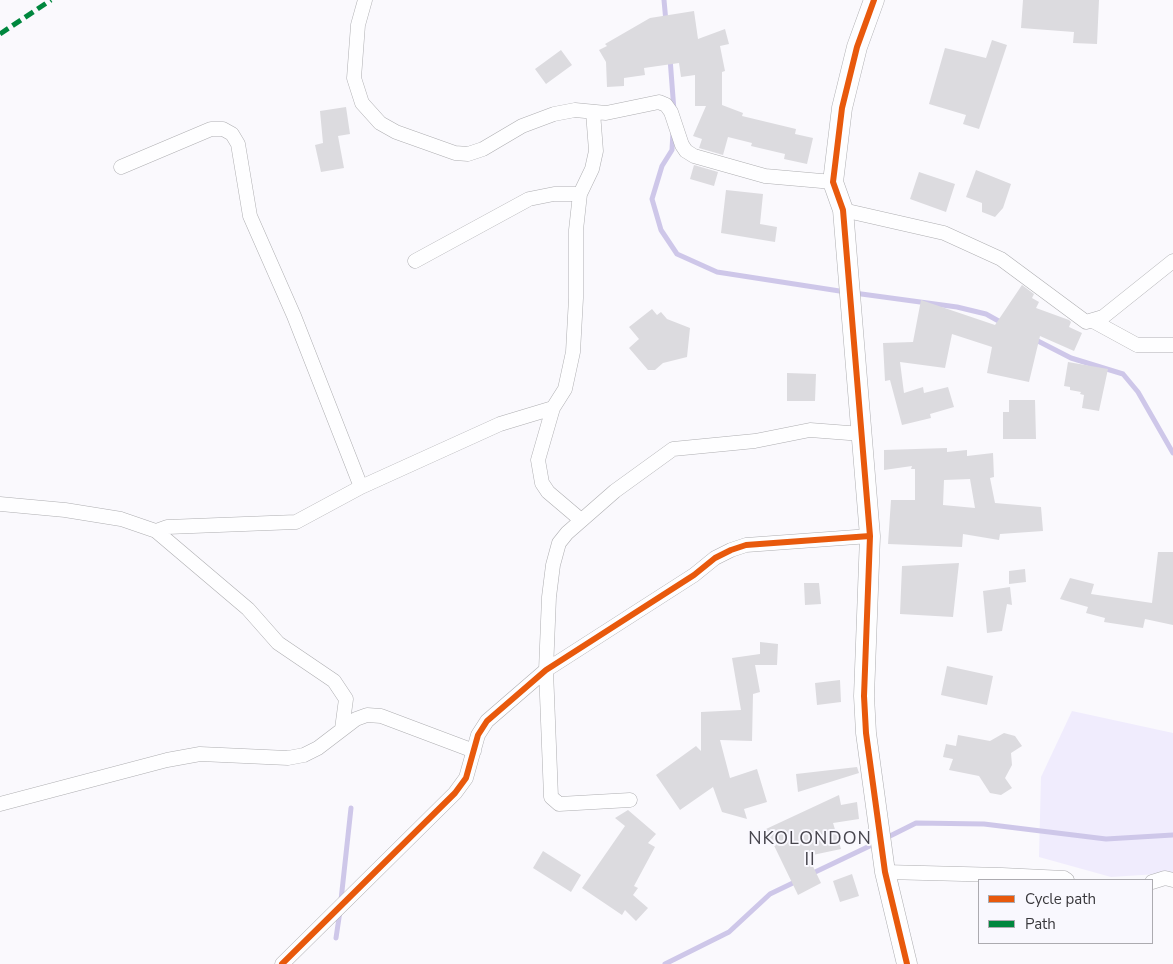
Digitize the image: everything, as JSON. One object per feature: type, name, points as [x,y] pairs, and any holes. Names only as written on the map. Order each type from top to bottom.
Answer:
[{"type":"street","points":[[365,0],[358,25],[354,78],[362,103],[380,123],[396,132],[455,153],[468,154],[483,149],[522,126],[554,114],[575,110],[606,113],[659,102],[666,105],[671,112],[682,145],[686,151],[694,156],[766,176],[833,182]]},
{"type":"street","points":[[874,0],[857,46],[842,108],[833,182],[843,210],[870,536],[864,696],[866,733],[885,872],[907,964]]},
{"type":"street","points":[[581,520],[548,492],[539,472],[538,460],[553,408],[565,389],[573,352],[576,298],[576,230],[580,194],[592,169],[596,151],[593,112]]},
{"type":"street","points":[[121,167],[211,129],[224,130],[232,134],[238,144],[250,216],[294,316],[361,487]]},
{"type":"street","points":[[416,261],[529,199],[554,194],[580,194]]},
{"type":"street","points":[[843,210],[944,233],[1001,259],[1086,322],[1102,317],[1173,261]]},
{"type":"street","points":[[1094,321],[1136,345],[1173,345]]},
{"type":"street","points":[[156,531],[167,527],[296,522],[361,487],[500,424],[553,408]]},
{"type":"street","points":[[630,800],[558,804],[551,798],[546,670],[549,597],[553,565],[559,543],[581,520],[615,491],[673,449],[755,440],[810,430],[862,434]]},
{"type":"street","points":[[0,504],[65,510],[121,519],[156,531],[248,609],[278,643],[334,681],[346,699],[342,729]]},
{"type":"street","points":[[282,964],[455,793],[466,778],[478,735],[487,721],[546,670],[694,575],[715,558],[731,550],[746,546],[870,536]]},
{"type":"street","points":[[0,804],[167,760],[200,754],[288,758],[304,755],[318,748],[356,719],[367,715],[381,716],[474,751]]},
{"type":"street","points":[[885,872],[1066,879]]},
{"type":"street","points":[[1153,882],[1165,878],[1173,880]]},
{"type":"shaded area","points":[[1072,711],[1173,733],[1173,873],[1111,877],[1039,857],[1041,777]]},
{"type":"building","points":[[1023,0],[1099,0],[1097,44],[1073,43],[1074,32],[1021,28]]},
{"type":"building","points":[[694,11],[698,39],[725,29],[729,44],[720,46],[725,71],[722,72],[722,105],[743,113],[742,116],[796,129],[795,134],[813,138],[807,164],[784,159],[785,154],[751,146],[752,143],[728,137],[723,155],[699,148],[702,139],[693,136],[706,106],[695,106],[695,75],[681,77],[679,63],[644,68],[645,75],[624,78],[624,86],[607,87],[606,62],[599,50],[607,46],[605,44],[650,18]]},
{"type":"building","points":[[992,40],[1007,45],[979,129],[963,124],[966,115],[929,104],[945,48],[986,58]]},
{"type":"building","points":[[561,50],[572,65],[546,84],[535,69]]},
{"type":"building","points":[[346,107],[350,134],[338,136],[344,168],[321,172],[315,145],[323,143],[320,111]]},
{"type":"building","points":[[694,165],[718,172],[714,186],[690,179]]},
{"type":"building","points":[[976,170],[1011,184],[1003,208],[995,217],[982,212],[982,203],[966,197]]},
{"type":"building","points":[[919,172],[955,184],[946,212],[910,199]]},
{"type":"building","points":[[726,190],[763,194],[760,224],[777,227],[775,242],[721,233]]},
{"type":"building","points":[[1022,285],[1034,294],[1032,298],[1039,302],[1036,308],[1069,320],[1071,322],[1069,327],[1082,333],[1074,351],[1040,336],[1029,382],[987,373],[992,347],[952,334],[945,368],[900,362],[904,393],[923,387],[924,393],[948,387],[954,407],[930,414],[931,418],[902,425],[890,380],[885,381],[883,343],[913,342],[921,300],[995,325]]},
{"type":"building","points":[[652,309],[657,315],[661,312],[667,319],[690,328],[687,357],[663,363],[655,370],[648,370],[629,348],[639,339],[629,327]]},
{"type":"building","points":[[1068,362],[1108,369],[1099,411],[1082,408],[1084,395],[1080,394],[1081,392],[1070,390],[1070,387],[1064,386]]},
{"type":"building","points":[[787,373],[816,374],[815,401],[787,401]]},
{"type":"building","points":[[1009,400],[1035,400],[1036,439],[1003,439],[1003,412],[1009,412]]},
{"type":"building","points":[[947,448],[947,452],[967,450],[967,456],[993,453],[994,477],[990,478],[995,503],[1041,507],[1043,531],[1000,534],[999,540],[963,534],[962,547],[888,544],[891,500],[915,500],[915,469],[911,469],[912,466],[884,470],[884,450]],"holes":[[[970,479],[975,508],[943,505],[944,480]]]},
{"type":"building","points":[[1158,552],[1173,552],[1173,625],[1145,619],[1143,628],[1104,622],[1105,618],[1086,613],[1088,607],[1060,599],[1070,578],[1094,584],[1091,594],[1152,603]]},
{"type":"building","points":[[959,563],[953,617],[900,614],[902,566]]},
{"type":"building","points":[[1025,569],[1026,582],[1009,584],[1009,571]]},
{"type":"building","points":[[804,583],[819,583],[821,604],[805,605]]},
{"type":"building","points":[[1010,587],[1012,605],[1007,604],[1002,631],[987,633],[983,591]]},
{"type":"building","points":[[760,642],[778,644],[777,665],[755,665],[760,692],[753,694],[752,741],[720,740],[730,778],[757,769],[767,802],[744,809],[747,819],[722,812],[713,787],[680,810],[656,775],[696,746],[701,751],[701,712],[741,710],[732,658],[760,654]]},
{"type":"building","points":[[947,666],[993,676],[987,705],[941,695]]},
{"type":"building","points":[[840,680],[841,702],[817,705],[815,683]]},
{"type":"building","points":[[1004,733],[1015,736],[1022,746],[1011,753],[1012,765],[1005,778],[1012,788],[1001,795],[990,793],[979,776],[949,770],[953,759],[943,757],[946,744],[956,746],[958,735],[990,741]]},
{"type":"building","points":[[857,767],[859,773],[798,792],[796,774]]},
{"type":"building","points":[[839,795],[841,805],[857,802],[859,819],[833,823],[841,849],[808,856],[821,883],[798,895],[766,829]]},
{"type":"building","points":[[628,810],[656,834],[648,843],[655,847],[634,886],[638,888],[633,895],[648,908],[636,921],[625,910],[622,915],[582,888],[625,826],[615,818]]},
{"type":"building","points":[[543,851],[581,875],[571,892],[533,868]]},
{"type":"building","points":[[852,874],[859,896],[840,902],[833,881]]},
{"type":"waterway","points":[[664,0],[666,22]]},
{"type":"waterway","points":[[670,58],[674,111]]},
{"type":"waterway","points":[[673,132],[672,150],[662,166],[652,199],[661,230],[677,254],[717,272],[846,292]]},
{"type":"waterway","points":[[854,293],[957,307],[986,314],[1004,324]]},
{"type":"waterway","points":[[1034,339],[1071,358],[1123,374],[1138,392],[1173,453]]},
{"type":"waterway","points":[[341,900],[351,808]]},
{"type":"waterway","points":[[886,838],[916,823],[984,824],[1106,839],[1173,835]]},
{"type":"waterway","points":[[811,874],[876,843]]},
{"type":"waterway","points":[[665,964],[729,932],[770,894],[797,881]]},
{"type":"waterway","points":[[336,938],[340,911]]},
{"type":"marked path","points":[[0,34],[51,0]]},
{"type":"cycle path","points":[[874,0],[857,47],[842,108],[833,182],[843,210],[870,536],[864,696],[866,733],[885,872],[907,964]]},
{"type":"cycle path","points":[[282,964],[455,793],[466,778],[478,735],[487,721],[546,670],[694,575],[715,558],[731,550],[746,545],[870,536]]},
{"type":"district","name":"NKOLONDON II","points":[[810,850]]}]
